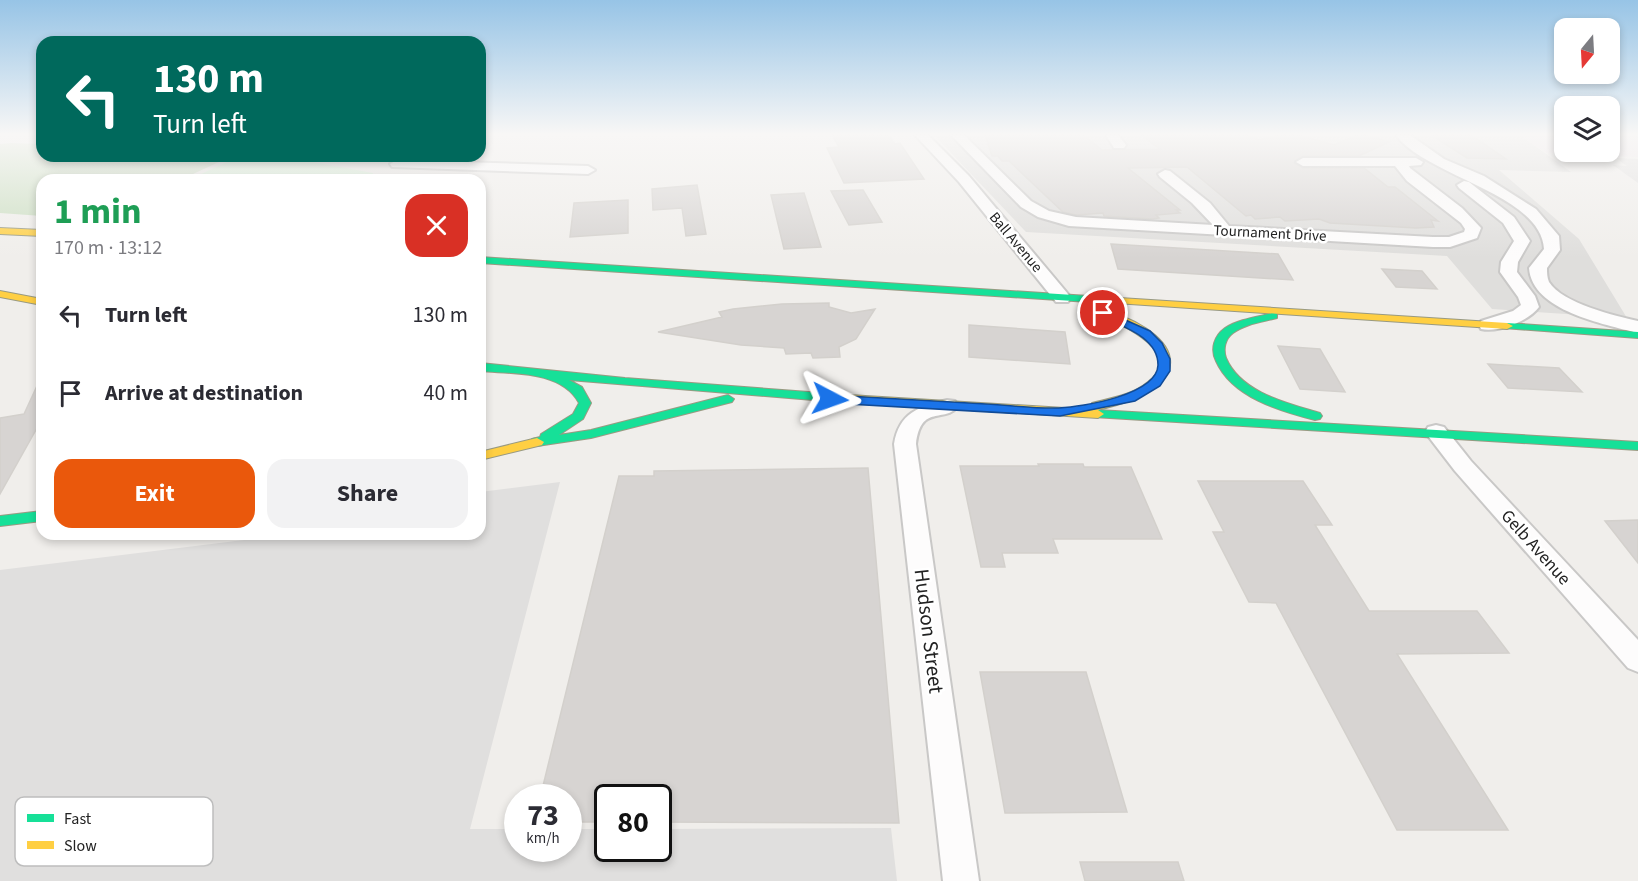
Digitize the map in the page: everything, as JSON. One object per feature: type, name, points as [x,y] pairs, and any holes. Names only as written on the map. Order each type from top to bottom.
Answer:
[{"type":"main road","points":[[0,231],[36,233]]},
{"type":"main road","points":[[0,238],[36,233]]},
{"type":"main road","points":[[486,260],[1638,335]]},
{"type":"main road","points":[[0,294],[36,301]]},
{"type":"main road","points":[[1060,412],[1119,402],[1141,394],[1156,383],[1165,365],[1158,346],[1138,328],[1062,297]]},
{"type":"main road","points":[[1295,312],[1244,324],[1226,333],[1219,347],[1224,366],[1244,386],[1267,398],[1355,428]]},
{"type":"main road","points":[[486,368],[751,393],[947,406],[1436,432],[1638,446]]},
{"type":"main road","points":[[537,442],[573,420],[584,407],[585,398],[578,390],[551,375]]},
{"type":"main road","points":[[486,455],[537,442],[591,434],[751,393]]},
{"type":"main road","points":[[0,521],[36,517]]},
{"type":"street","name":"Ball Avenue","points":[[961,176],[1062,297]]},
{"type":"street","name":"Tournament Drive","points":[[998,176],[1036,212],[1055,219],[1076,222],[1432,242],[1450,242],[1472,235],[1473,228],[1465,217],[1410,176]]},
{"type":"street","points":[[1168,176],[1214,214],[1225,231]]},
{"type":"street","points":[[1452,176],[1509,220],[1522,241],[1521,247],[1510,260],[1508,268],[1511,276],[1528,299],[1530,307],[1520,315],[1488,325]]},
{"type":"street","points":[[1474,176],[1531,212],[1551,236],[1552,250],[1539,264],[1538,276],[1543,285],[1553,294],[1586,312],[1638,327]]},
{"type":"street","name":"Hudson Street","points":[[947,406],[926,411],[914,419],[907,427],[905,444],[961,881]]},
{"type":"street","name":"Gelb Avenue","points":[[1436,432],[1470,474],[1638,660]]},
{"type":"shaded area","points":[[973,176],[1506,176],[1579,239],[1627,318],[1492,309],[1447,256],[1026,232]]},
{"type":"shaded area","points":[[1628,176],[1638,176],[1638,183]]},
{"type":"shaded area","points":[[560,482],[470,829],[504,829],[504,862],[582,862],[582,829],[594,829],[594,862],[672,862],[672,829],[891,828],[897,881],[0,881],[0,570],[244,540],[486,540],[486,491]]},
{"type":"green space","points":[[0,176],[36,176],[36,216],[0,213]]},
{"type":"building","points":[[841,176],[922,176],[924,179],[844,183]]},
{"type":"building","points":[[1025,176],[1138,176],[1180,210],[1176,210],[1180,213],[1156,215],[1159,218],[1152,219],[1104,216],[1103,213],[1076,215],[1063,212]]},
{"type":"building","points":[[1198,176],[1374,176],[1388,187],[1395,187],[1438,221],[1431,220],[1434,227],[1416,228],[1330,223],[1319,219],[1285,221],[1280,217],[1255,219],[1251,215],[1246,216]]},
{"type":"building","points":[[697,185],[706,234],[686,236],[682,208],[653,210],[652,189]]},
{"type":"building","points":[[863,190],[882,222],[849,225],[831,191]]},
{"type":"building","points":[[804,193],[821,247],[784,249],[771,195]]},
{"type":"building","points":[[628,200],[628,233],[570,237],[574,203]]},
{"type":"building","points":[[1111,244],[1278,254],[1293,280],[1118,269]]},
{"type":"building","points":[[1382,269],[1422,271],[1437,289],[1396,287]]},
{"type":"building","points":[[829,303],[829,307],[851,313],[875,309],[856,339],[839,347],[840,357],[813,358],[811,353],[786,354],[784,348],[741,345],[658,332],[722,317],[719,312],[733,309],[782,304]]},
{"type":"building","points":[[969,325],[1065,332],[1070,364],[969,357]]},
{"type":"building","points":[[1278,346],[1320,349],[1345,392],[1300,389]]},
{"type":"building","points":[[1488,364],[1559,368],[1582,392],[1508,388]]},
{"type":"building","points":[[36,388],[36,430],[0,494],[0,418],[24,414]]},
{"type":"building","points":[[1038,464],[1131,467],[1162,539],[1053,539],[1058,553],[1002,553],[1005,567],[981,567],[960,466],[1039,466]]},
{"type":"building","points":[[868,468],[899,823],[672,822],[672,784],[594,784],[594,822],[582,822],[582,784],[543,784],[619,476],[654,476],[654,471]]},
{"type":"building","points":[[1198,481],[1303,481],[1332,525],[1315,525],[1369,611],[1477,611],[1509,653],[1397,654],[1508,830],[1397,830],[1276,603],[1249,602],[1213,532],[1224,532]]},
{"type":"building","points":[[1638,520],[1638,563],[1605,521]]},
{"type":"building","points":[[980,672],[1086,672],[1127,812],[1005,813]]},
{"type":"building","points":[[1080,862],[1178,862],[1184,881],[1085,881]]},
{"type":"traffic: fast","points":[[486,260],[1104,300]]},
{"type":"traffic: fast","points":[[1273,316],[1245,323],[1229,331],[1220,342],[1219,355],[1225,368],[1246,388],[1273,402],[1315,416]]},
{"type":"traffic: fast","points":[[1507,326],[1638,335]]},
{"type":"traffic: fast","points":[[486,368],[625,382],[849,399]]},
{"type":"traffic: fast","points":[[546,437],[578,416],[585,403],[578,390],[551,375]]},
{"type":"traffic: fast","points":[[537,442],[591,434],[728,399]]},
{"type":"traffic: fast","points":[[1098,414],[1638,446]]},
{"type":"traffic: fast","points":[[0,521],[36,517]]},
{"type":"traffic: slow","points":[[0,231],[36,233]]},
{"type":"traffic: slow","points":[[0,294],[36,301]]},
{"type":"traffic: slow","points":[[1104,300],[1507,326]]},
{"type":"traffic: slow","points":[[1091,309],[1140,329],[1160,349],[1165,362],[1163,374],[1142,392],[1097,406]]},
{"type":"traffic: slow","points":[[849,399],[1098,414]]},
{"type":"traffic: slow","points":[[486,455],[537,442]]},
{"type":"route","points":[[830,399],[1060,412],[1130,399],[1156,383],[1164,371],[1164,359],[1158,346],[1146,333],[1103,313]]}]
